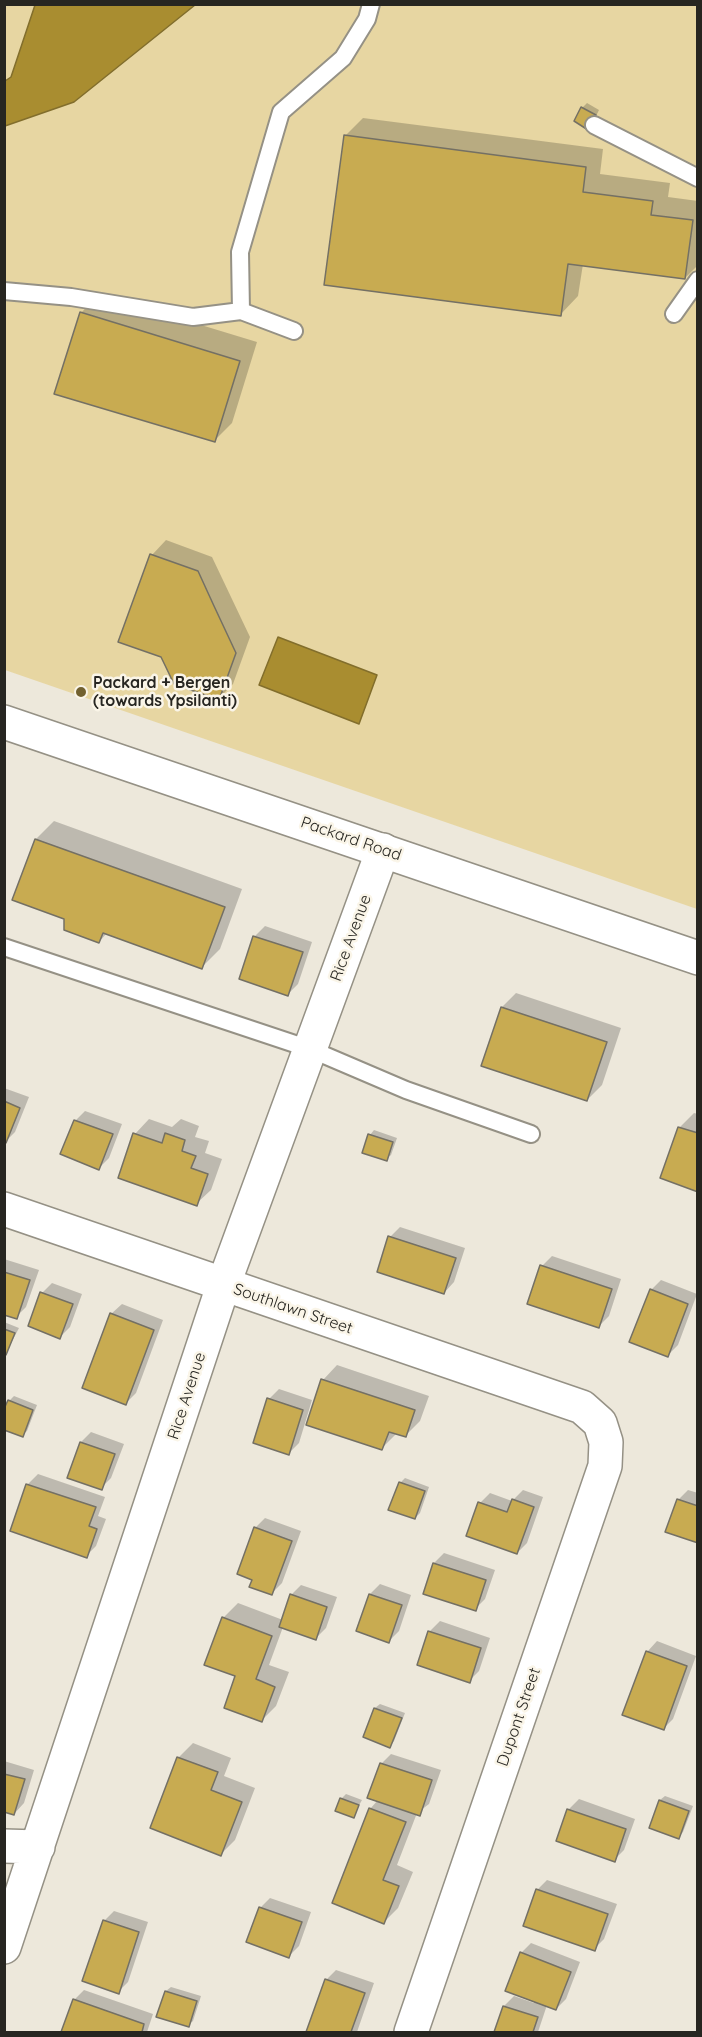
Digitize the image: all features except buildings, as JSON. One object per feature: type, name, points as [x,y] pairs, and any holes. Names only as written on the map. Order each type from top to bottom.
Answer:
[{"type":"street","name":"Packard Road","points":[[4,722],[698,958]]},
{"type":"street","name":"Rice Avenue","points":[[4,1947],[223,1286],[383,850]]},
{"type":"street","name":"Southlawn Street","points":[[4,1209],[223,1286],[582,1407]]},
{"type":"street","name":"Dupont Street","points":[[411,2032],[605,1466],[606,1442],[600,1423],[582,1407]]},
{"type":"street","points":[[4,1846],[38,1847]]},
{"type":"lane","points":[[241,310],[240,252],[281,112],[343,58],[367,19],[371,4]]},
{"type":"lane","points":[[594,124],[698,178]]},
{"type":"lane","points":[[674,314],[698,280]]},
{"type":"lane","points":[[4,291],[71,297],[193,317],[241,310],[294,331]]},
{"type":"lane","points":[[4,947],[310,1049],[406,1090],[531,1134]]},
{"type":"shaded area","points":[[35,4],[195,5],[74,102],[5,126],[5,81],[11,77]]},
{"type":"shaded area","points":[[5,5],[697,5],[697,909],[5,670]]},
{"type":"shaded area","points":[[278,637],[377,675],[359,724],[259,685]]},
{"type":"place","name":"Packard + Bergen (towards Ypsilanti)","points":[[81,692]]}]
